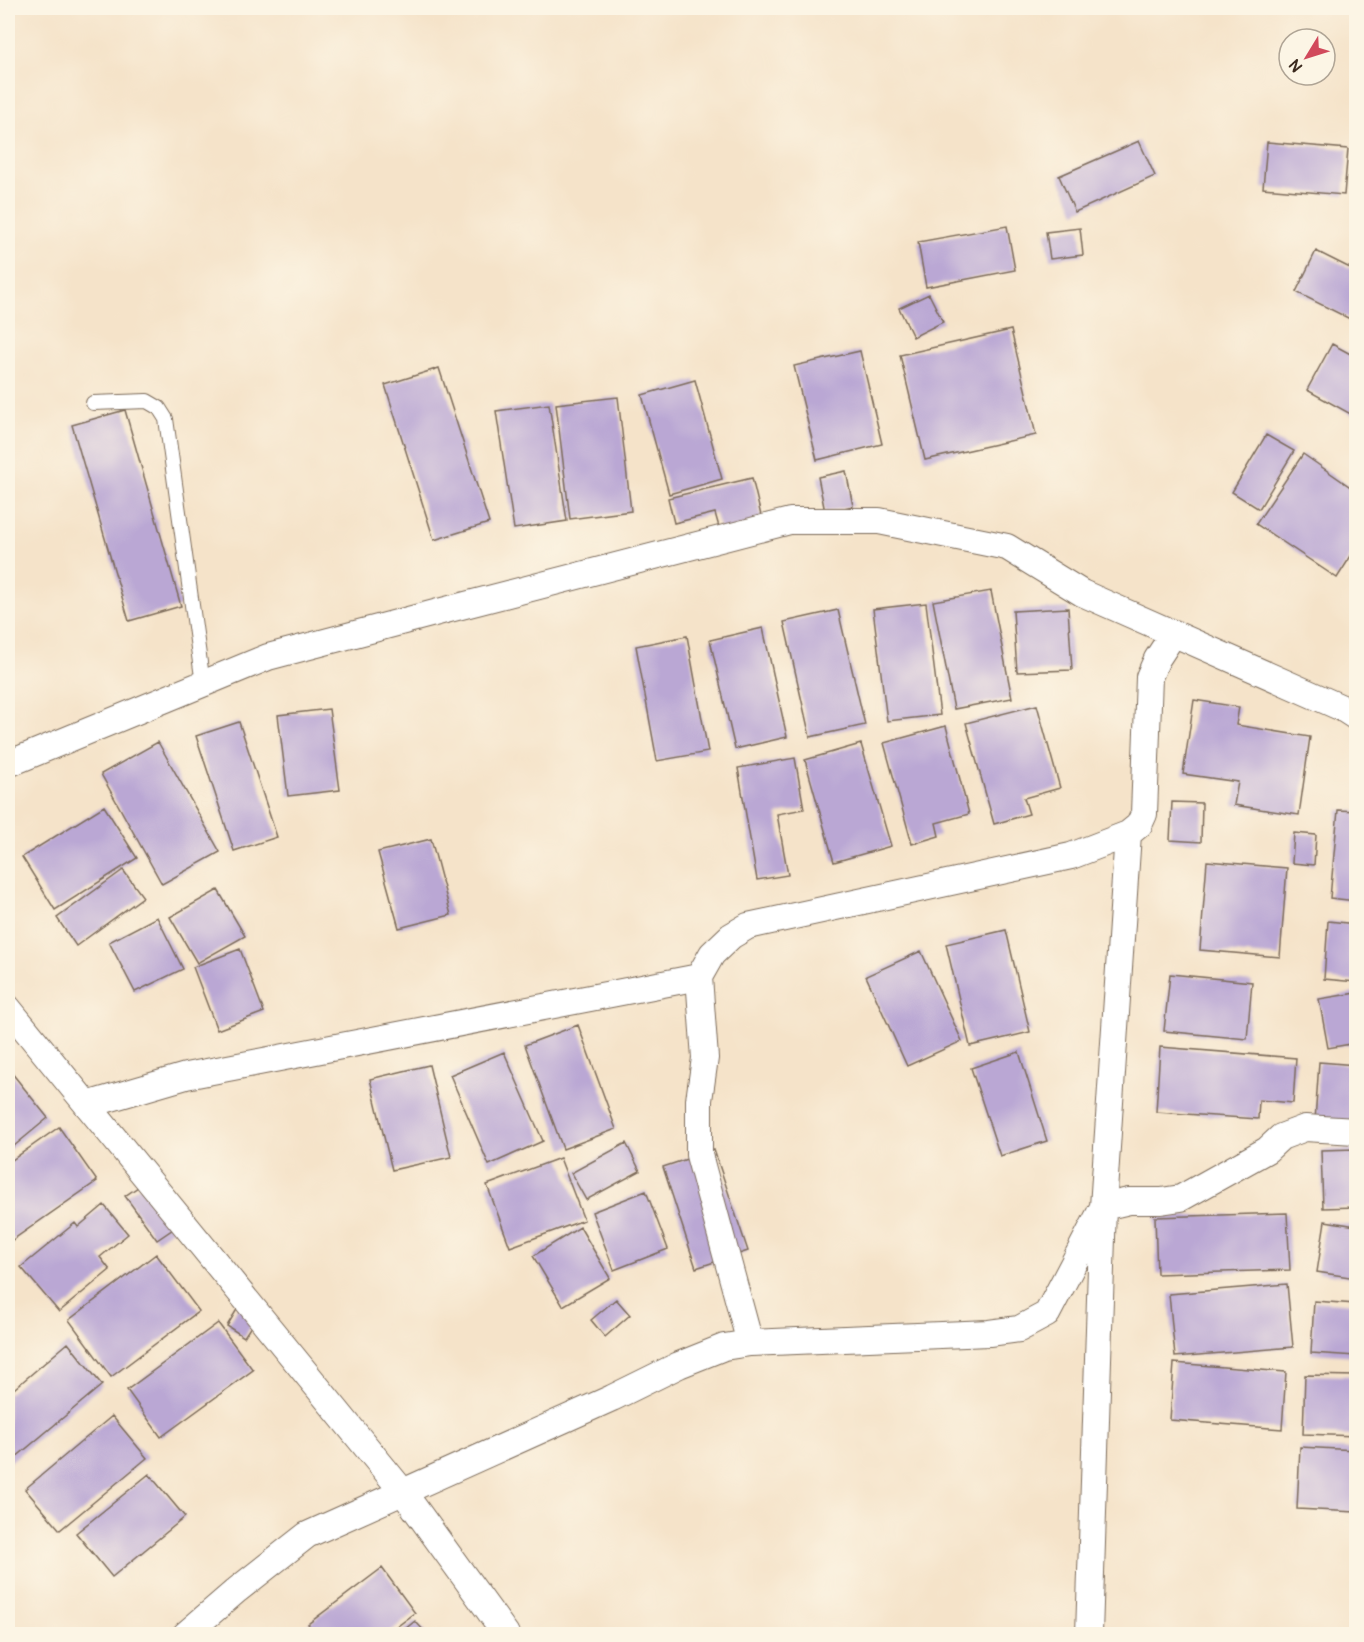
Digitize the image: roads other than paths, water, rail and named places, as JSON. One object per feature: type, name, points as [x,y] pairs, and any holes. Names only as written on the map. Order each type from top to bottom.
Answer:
[{"type":"street","points":[[8,764],[268,657],[790,521],[879,521],[1007,547],[1082,593],[1352,707]]},
{"type":"street","points":[[750,1343],[699,1155],[699,1101],[705,1058],[699,977],[712,954],[731,936],[748,927],[1071,855],[1128,834],[1139,825],[1144,814],[1149,677],[1157,659],[1174,633]]},
{"type":"street","points":[[1089,1635],[1103,1208],[1128,834]]},
{"type":"street","points":[[87,1105],[186,1076],[699,977]]},
{"type":"street","points":[[8,1008],[403,1492],[506,1635]]},
{"type":"street","points":[[186,1635],[237,1590],[307,1535],[612,1398],[679,1365],[724,1347],[750,1343],[989,1333],[1019,1329],[1047,1314],[1103,1208],[1129,1201],[1161,1202],[1181,1198],[1267,1150],[1281,1137],[1305,1128],[1356,1131]]},
{"type":"lane","points":[[93,403],[147,401],[159,408],[166,418],[203,684]]}]
